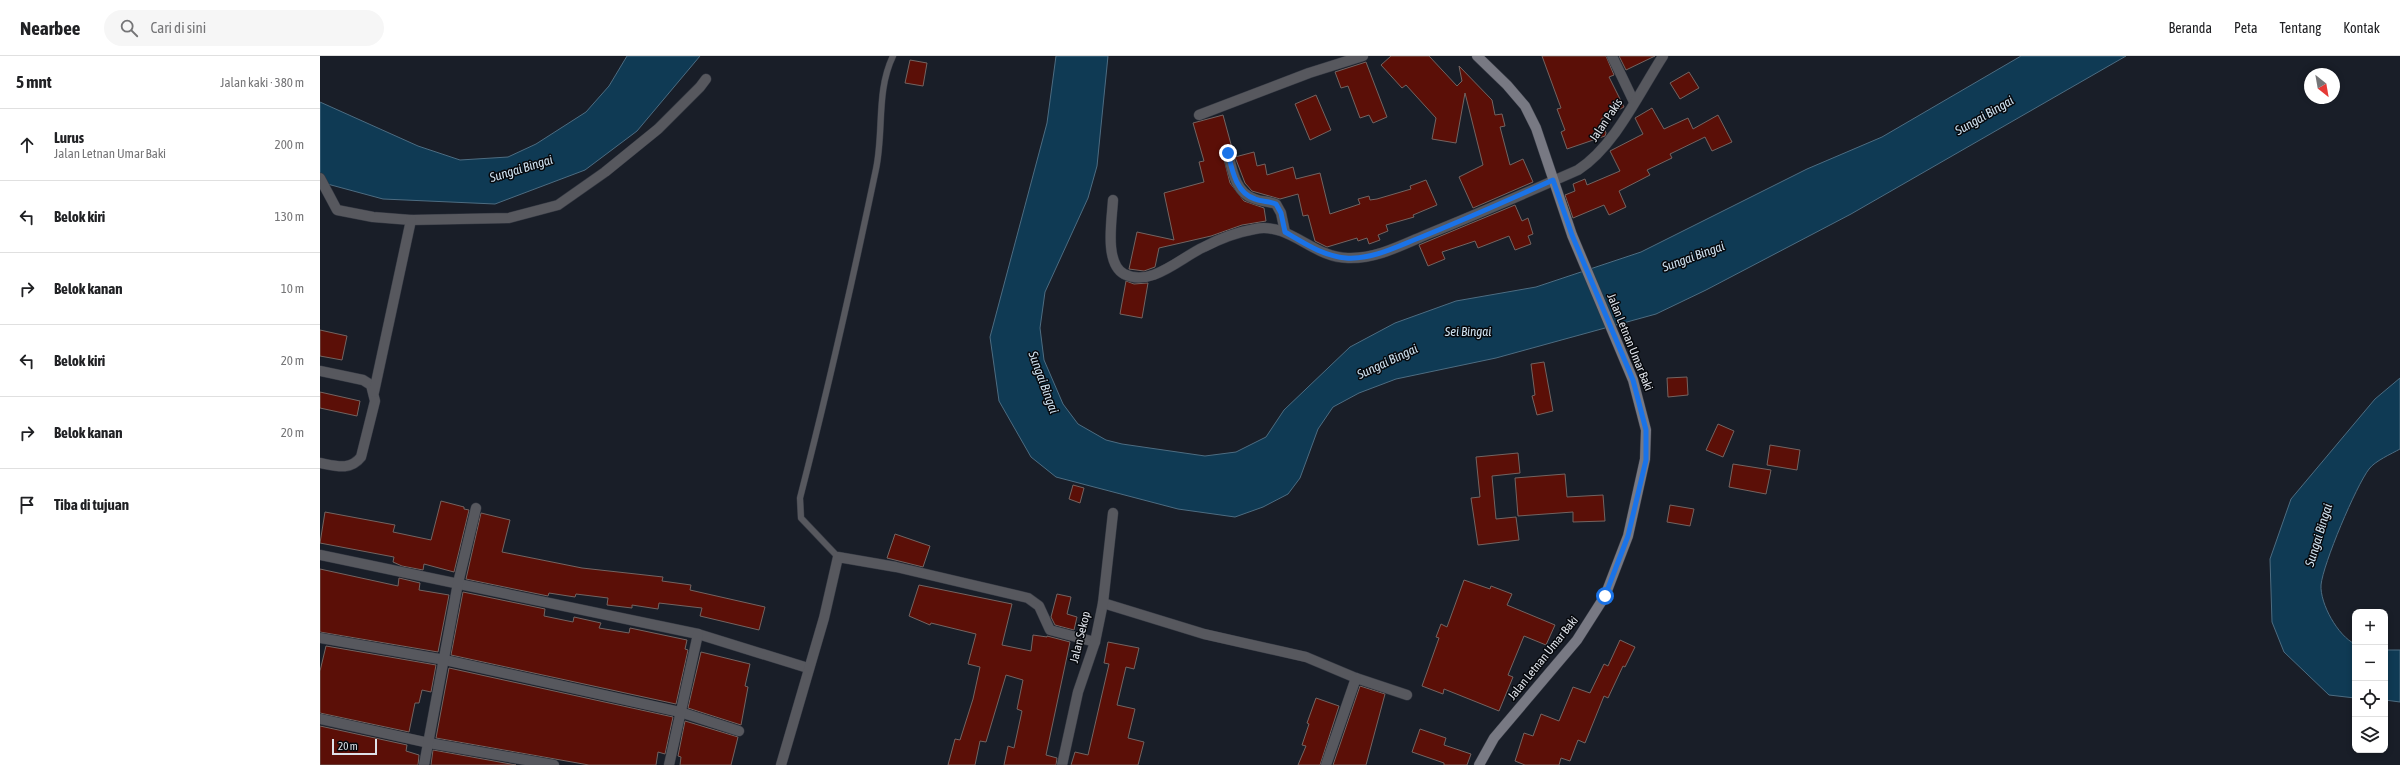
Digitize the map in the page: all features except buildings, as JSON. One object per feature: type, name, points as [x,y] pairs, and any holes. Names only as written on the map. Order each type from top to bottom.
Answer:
[{"type":"street","points":[[1199,115],[1309,73],[1363,56]]},
{"type":"street","name":"Jalan Letnan Umar Baki","points":[[1477,56],[1507,85],[1524,106],[1543,146],[1572,235],[1633,380],[1646,430],[1646,460],[1628,536],[1605,596],[1577,640],[1494,738],[1479,765]]},
{"type":"street","points":[[1612,56],[1634,102]]},
{"type":"street","name":"Jalan Pakis","points":[[1114,200],[1110,250],[1118,268],[1124,274],[1134,276],[1154,275],[1203,247],[1228,236],[1256,228],[1273,228],[1285,232],[1330,255],[1346,258],[1362,257],[1385,252],[1578,170],[1593,160],[1613,134],[1663,56]]},
{"type":"street","points":[[320,178],[337,210],[373,218],[411,220],[509,218],[558,205],[605,172],[658,129],[700,87],[706,79]]},
{"type":"street","points":[[1228,153],[1240,189],[1250,198],[1276,204],[1281,213],[1285,232]]},
{"type":"street","points":[[320,463],[349,467],[356,463],[361,457],[375,401],[374,392],[411,220]]},
{"type":"street","points":[[320,371],[363,380],[370,385],[374,392]]},
{"type":"street","points":[[424,765],[430,743],[458,583],[476,508]]},
{"type":"street","name":"Jalan Sekop","points":[[1062,765],[1078,692],[1095,642],[1103,603],[1114,513]]},
{"type":"street","points":[[320,555],[698,634],[808,668]]},
{"type":"street","points":[[781,765],[808,668],[824,618],[838,557],[896,567],[1028,598],[1039,606],[1050,630],[1095,642]]},
{"type":"street","points":[[1103,603],[1204,634],[1306,657],[1356,678],[1407,695]]},
{"type":"street","points":[[669,765],[698,634]]},
{"type":"street","points":[[320,638],[445,660],[680,712],[739,731]]},
{"type":"street","points":[[1326,765],[1356,678]]},
{"type":"street","points":[[320,719],[430,743],[554,765]]},
{"type":"lane","points":[[838,557],[800,518],[800,498],[876,166],[887,69],[893,56]]},
{"type":"water","name":"Sungai Bingai","points":[[627,56],[700,56],[637,131],[585,170],[495,204],[383,199],[320,182],[320,102],[418,146],[460,160],[508,157],[536,144],[586,112],[609,86]]},
{"type":"water","name":"Sei Bingai","points":[[1056,56],[1108,56],[1097,166],[1088,198],[1045,292],[1040,328],[1044,360],[1063,404],[1078,424],[1106,440],[1122,444],[1205,456],[1236,452],[1266,437],[1284,410],[1350,347],[1395,323],[1456,301],[1536,287],[1641,252],[1807,169],[1882,137],[2021,56],[2126,56],[1851,214],[1706,290],[1656,314],[1496,358],[1396,379],[1359,393],[1333,407],[1318,429],[1300,478],[1288,494],[1263,507],[1235,517],[1178,509],[1056,477],[1031,457],[999,401],[990,337],[1047,123]]},
{"type":"water","name":"Sungai Bingai","points":[[2400,378],[2400,449],[2375,463],[2363,478],[2341,526],[2323,575],[2321,593],[2327,610],[2331,619],[2342,634],[2352,642],[2352,698],[2329,695],[2284,652],[2272,622],[2270,559],[2291,499],[2375,399]]},
{"type":"water","points":[[2388,650],[2400,650],[2400,702],[2388,700]]},
{"type":"route","points":[[1228,153],[1236,182],[1240,189],[1250,198],[1276,204],[1281,213],[1285,232],[1317,250],[1330,255],[1346,258],[1362,257],[1385,252],[1468,218],[1553,180],[1572,235],[1633,380],[1640,402],[1646,430],[1646,460],[1628,536],[1605,596]]}]
